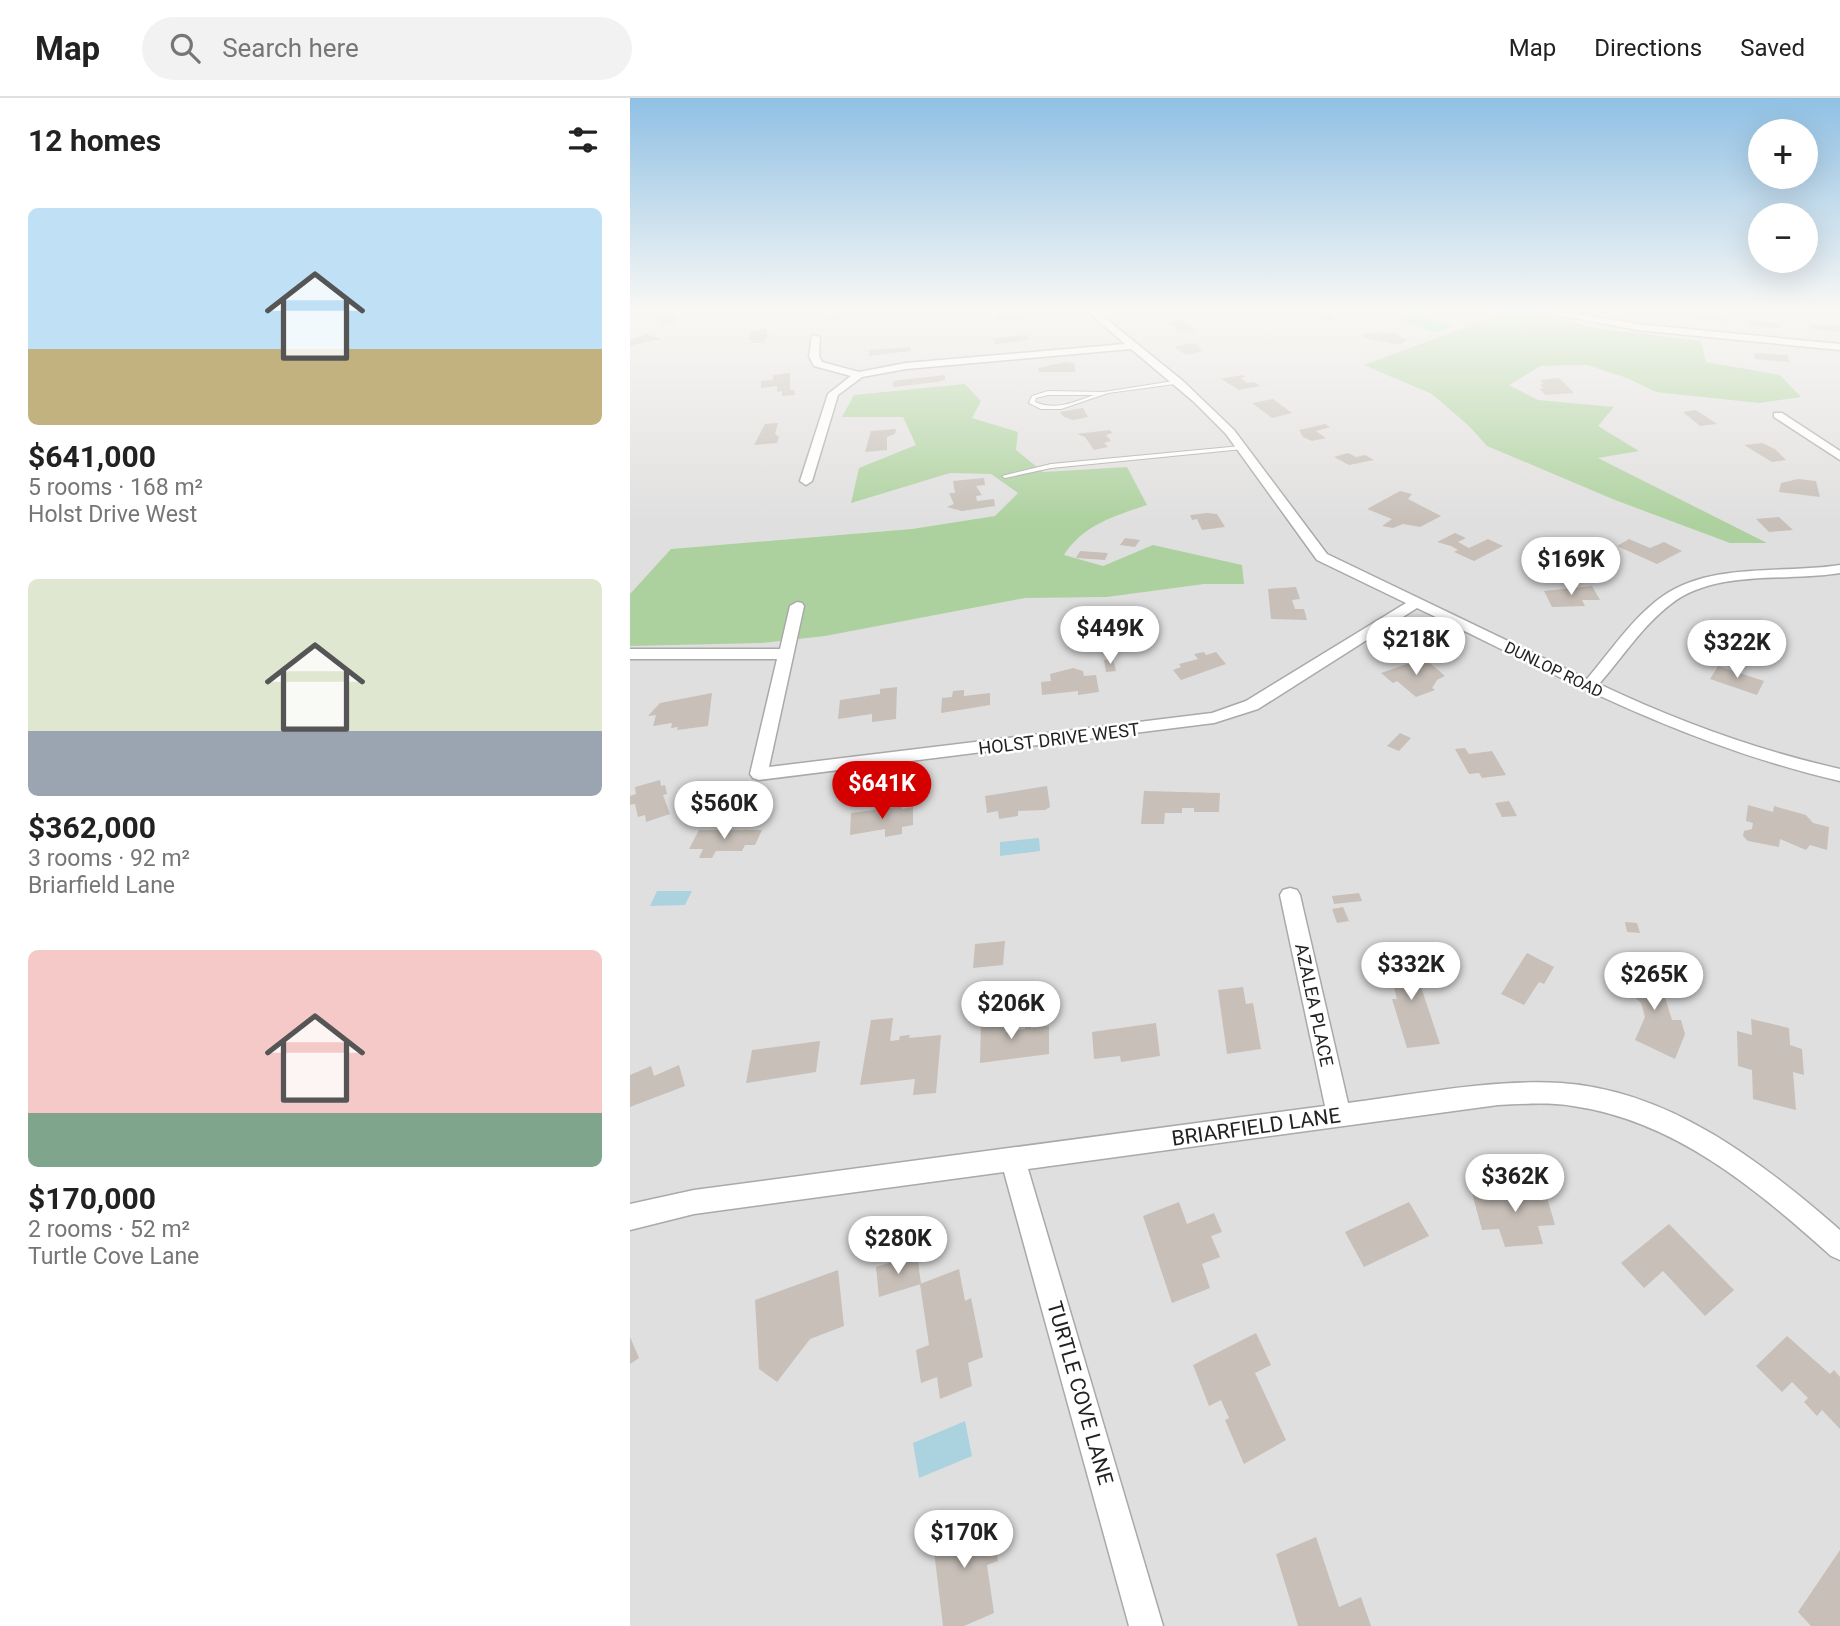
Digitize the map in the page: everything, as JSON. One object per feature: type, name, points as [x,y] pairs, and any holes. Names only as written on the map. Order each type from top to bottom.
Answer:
[{"type":"street","points":[[806,481],[833,394],[852,380]]},
{"type":"street","name":"DUNLOP ROAD","points":[[1180,382],[1241,448],[1299,531],[1322,557],[1588,687],[1736,747],[1801,767],[1840,775]]},
{"type":"street","points":[[1778,415],[1840,456]]},
{"type":"street","points":[[1588,687],[1668,599],[1723,580],[1811,575],[1840,569]]},
{"type":"street","name":"HOLST DRIVE WEST","points":[[797,606],[760,774],[1214,718],[1252,705],[1417,602]]},
{"type":"street","points":[[630,654],[786,654]]},
{"type":"street","name":"AZALEA PLACE","points":[[1290,895],[1339,1116]]},
{"type":"street","name":"BRIARFIELD LANE","points":[[630,1217],[694,1202],[1497,1094],[1573,1095],[1654,1114],[1730,1155],[1795,1206],[1840,1247]]},
{"type":"street","name":"TURTLE COVE LANE","points":[[1013,1160],[1146,1626]]},
{"type":"lane","points":[[1103,393],[1065,407],[1041,408],[1032,404],[1034,397],[1048,393],[1103,393],[1180,382]]},
{"type":"lane","points":[[1005,476],[1051,466],[1241,448]]},
{"type":"shaded area","points":[[630,380],[1840,380],[1840,1626],[630,1626]]},
{"type":"green space","points":[[1400,380],[1517,380],[1509,385],[1538,400],[1614,407],[1598,426],[1639,451],[1598,458],[1767,543],[1730,543],[1615,500],[1487,446],[1469,426],[1432,394]]},
{"type":"green space","points":[[1632,380],[1785,380],[1801,397],[1759,403],[1656,392]]},
{"type":"green space","points":[[965,384],[981,401],[972,418],[1018,432],[1016,450],[1043,472],[1127,467],[1147,505],[1090,529],[1080,536],[1064,555],[1103,566],[1153,545],[1242,565],[1244,584],[1204,584],[1107,597],[1025,598],[825,636],[762,643],[630,646],[630,594],[671,549],[912,529],[995,516],[1018,493],[991,474],[950,473],[851,503],[859,468],[916,445],[903,417],[842,417],[854,395]]},
{"type":"water","points":[[1039,838],[1040,851],[1000,856],[1000,842]]},
{"type":"water","points":[[657,891],[692,891],[685,905],[650,906]]},
{"type":"water","points":[[965,1421],[972,1456],[919,1478],[913,1443]]},
{"type":"building","points":[[790,380],[790,390],[794,390],[795,395],[782,396],[782,391],[777,392],[777,386],[761,388],[761,381]]},
{"type":"building","points":[[899,380],[944,380],[893,387],[893,381]]},
{"type":"building","points":[[1223,380],[1243,380],[1260,386],[1239,390]]},
{"type":"building","points":[[1541,380],[1561,380],[1574,393],[1546,395],[1539,389],[1544,388],[1540,385],[1543,384]]},
{"type":"building","points":[[1273,399],[1292,413],[1272,418],[1252,403]]},
{"type":"building","points":[[1083,408],[1088,417],[1073,420],[1064,417],[1060,412]]},
{"type":"building","points":[[1695,410],[1717,424],[1700,426],[1683,412]]},
{"type":"building","points":[[778,423],[775,434],[779,437],[777,443],[754,445],[765,424]]},
{"type":"building","points":[[1325,424],[1330,427],[1316,431],[1326,438],[1312,441],[1303,437],[1299,430]]},
{"type":"building","points":[[896,429],[895,434],[887,437],[887,450],[865,452],[871,431]]},
{"type":"building","points":[[1110,430],[1112,433],[1106,435],[1111,441],[1104,443],[1108,447],[1094,450],[1085,437],[1077,434]]},
{"type":"building","points":[[1762,443],[1775,449],[1786,460],[1772,462],[1744,445]]},
{"type":"building","points":[[1348,453],[1356,457],[1365,455],[1374,460],[1349,465],[1334,457]]},
{"type":"building","points":[[984,478],[985,485],[976,486],[982,495],[976,496],[977,501],[994,499],[995,506],[962,511],[947,507],[954,504],[949,493],[955,493],[953,481]]},
{"type":"building","points":[[1798,479],[1816,481],[1820,497],[1779,492],[1781,483]]},
{"type":"building","points":[[1400,491],[1412,494],[1408,499],[1441,516],[1420,527],[1403,524],[1393,528],[1382,526],[1392,519],[1367,509]]},
{"type":"building","points":[[1217,514],[1225,527],[1202,530],[1197,519],[1192,520],[1190,515]]},
{"type":"building","points":[[1779,517],[1793,530],[1769,532],[1756,519]]},
{"type":"building","points":[[1455,533],[1466,538],[1458,542],[1469,548],[1488,539],[1503,546],[1474,561],[1454,552],[1458,550],[1451,546],[1437,542]]},
{"type":"building","points":[[1125,538],[1140,540],[1135,547],[1120,545]]},
{"type":"building","points":[[1629,539],[1650,548],[1664,542],[1682,551],[1657,564],[1617,546]]},
{"type":"building","points":[[1080,551],[1108,553],[1105,560],[1076,558]]},
{"type":"building","points":[[1592,586],[1600,600],[1582,600],[1585,606],[1552,607],[1544,591]]},
{"type":"building","points":[[1296,587],[1300,599],[1292,600],[1295,609],[1304,609],[1307,620],[1271,619],[1268,589]]},
{"type":"building","points":[[1204,652],[1206,655],[1216,652],[1226,664],[1181,680],[1173,670],[1181,667],[1179,664],[1198,659],[1194,654]]},
{"type":"building","points":[[1424,658],[1445,676],[1437,680],[1432,688],[1435,690],[1416,697],[1397,681],[1393,683],[1381,673]]},
{"type":"building","points":[[1113,659],[1116,671],[1106,672],[1104,660]]},
{"type":"building","points":[[1718,666],[1764,681],[1757,695],[1710,679]]},
{"type":"building","points":[[1073,668],[1083,671],[1084,676],[1096,675],[1099,692],[1078,695],[1078,691],[1042,695],[1041,682],[1051,681],[1050,674]]},
{"type":"building","points":[[897,687],[896,719],[872,722],[872,714],[838,719],[840,700],[880,694],[880,689]]},
{"type":"building","points":[[964,690],[964,696],[990,693],[990,705],[941,713],[942,698],[952,697],[953,691]]},
{"type":"building","points":[[712,693],[708,726],[677,730],[678,727],[671,728],[672,723],[653,726],[656,715],[648,716],[660,703]]},
{"type":"building","points":[[1400,733],[1411,738],[1399,751],[1387,746]]},
{"type":"building","points":[[1465,748],[1469,754],[1492,751],[1506,775],[1482,778],[1479,773],[1469,774],[1455,749]]},
{"type":"building","points":[[660,780],[661,786],[665,785],[667,794],[663,795],[670,814],[646,822],[645,815],[638,817],[635,804],[630,805],[630,796],[636,794],[635,787]]},
{"type":"building","points":[[1047,786],[1050,807],[1045,810],[1018,811],[1018,816],[999,819],[998,811],[987,813],[985,796]]},
{"type":"building","points":[[1144,791],[1220,793],[1219,812],[1194,812],[1194,808],[1182,808],[1182,813],[1165,813],[1164,824],[1141,824]]},
{"type":"building","points":[[1509,801],[1517,816],[1502,817],[1495,803]]},
{"type":"building","points":[[1748,805],[1773,812],[1774,806],[1806,815],[1813,823],[1829,827],[1827,850],[1810,845],[1806,850],[1780,839],[1779,847],[1748,841],[1743,836],[1744,831],[1752,829],[1753,823],[1746,821]]},
{"type":"building","points":[[902,806],[902,809],[913,807],[913,825],[902,827],[902,834],[885,837],[885,829],[850,835],[851,813]]},
{"type":"building","points":[[699,830],[762,830],[755,845],[745,845],[742,851],[716,851],[712,858],[699,858],[703,849],[689,849]]},
{"type":"building","points":[[1359,893],[1362,901],[1334,904],[1332,896]]},
{"type":"building","points":[[1343,907],[1349,921],[1337,923],[1332,909]]},
{"type":"building","points":[[1625,922],[1637,923],[1640,933],[1627,932]]},
{"type":"building","points":[[1005,941],[1003,965],[973,968],[975,944]]},
{"type":"building","points":[[1408,948],[1440,1044],[1407,1048],[1392,999],[1397,999],[1396,987],[1385,951]]},
{"type":"building","points":[[1527,953],[1554,967],[1544,984],[1539,982],[1524,1005],[1501,994]]},
{"type":"building","points":[[1621,967],[1656,968],[1672,1020],[1681,1020],[1685,1034],[1675,1059],[1635,1040],[1645,1017],[1641,1003],[1628,991]]},
{"type":"building","points":[[1243,987],[1246,1004],[1253,1003],[1261,1049],[1227,1054],[1218,990]]},
{"type":"building","points":[[1005,1017],[1005,1032],[1025,1029],[1025,1025],[1031,1024],[1031,1028],[1049,1026],[1049,1054],[980,1063],[981,1020]]},
{"type":"building","points":[[893,1018],[890,1041],[899,1040],[900,1036],[910,1035],[909,1038],[941,1035],[936,1093],[913,1095],[915,1079],[860,1085],[871,1020]]},
{"type":"building","points":[[1751,1019],[1789,1028],[1790,1045],[1802,1049],[1804,1075],[1793,1072],[1796,1110],[1753,1099],[1752,1070],[1738,1066],[1737,1031],[1752,1035]]},
{"type":"building","points":[[1156,1023],[1160,1056],[1121,1062],[1120,1056],[1094,1059],[1092,1032]]},
{"type":"building","points":[[820,1041],[816,1072],[746,1083],[752,1050]]},
{"type":"building","points":[[679,1065],[685,1086],[630,1107],[630,1075],[651,1066],[654,1076]]},
{"type":"building","points":[[1544,1187],[1555,1225],[1538,1226],[1543,1244],[1505,1247],[1499,1229],[1482,1230],[1472,1193]]},
{"type":"building","points":[[1179,1202],[1187,1224],[1214,1213],[1222,1232],[1211,1236],[1220,1257],[1202,1264],[1210,1288],[1172,1303],[1143,1216]]},
{"type":"building","points":[[1409,1202],[1429,1236],[1364,1267],[1345,1232]]},
{"type":"building","points":[[1669,1224],[1734,1290],[1705,1316],[1663,1271],[1644,1288],[1621,1263]]},
{"type":"building","points":[[917,1254],[921,1284],[879,1297],[876,1267]]},
{"type":"building","points":[[959,1269],[965,1301],[971,1298],[983,1357],[968,1363],[972,1386],[940,1399],[937,1377],[921,1383],[916,1350],[929,1345],[920,1284]]},
{"type":"building","points":[[838,1270],[844,1326],[810,1339],[777,1382],[759,1369],[755,1300]]},
{"type":"building","points":[[1256,1333],[1271,1365],[1255,1373],[1286,1440],[1244,1464],[1225,1420],[1229,1418],[1221,1400],[1209,1406],[1193,1365]]},
{"type":"building","points":[[1787,1336],[1830,1374],[1834,1370],[1840,1377],[1840,1429],[1822,1410],[1817,1416],[1804,1402],[1808,1398],[1792,1382],[1782,1392],[1756,1366]]},
{"type":"building","points":[[630,1337],[639,1358],[630,1364]]},
{"type":"building","points":[[966,1511],[969,1532],[992,1522],[998,1561],[987,1565],[994,1613],[964,1626],[943,1626],[931,1526]]},
{"type":"building","points":[[1316,1537],[1339,1607],[1361,1597],[1371,1626],[1298,1626],[1276,1554]]},
{"type":"building","points":[[1840,1550],[1840,1626],[1811,1626],[1798,1612]]}]
